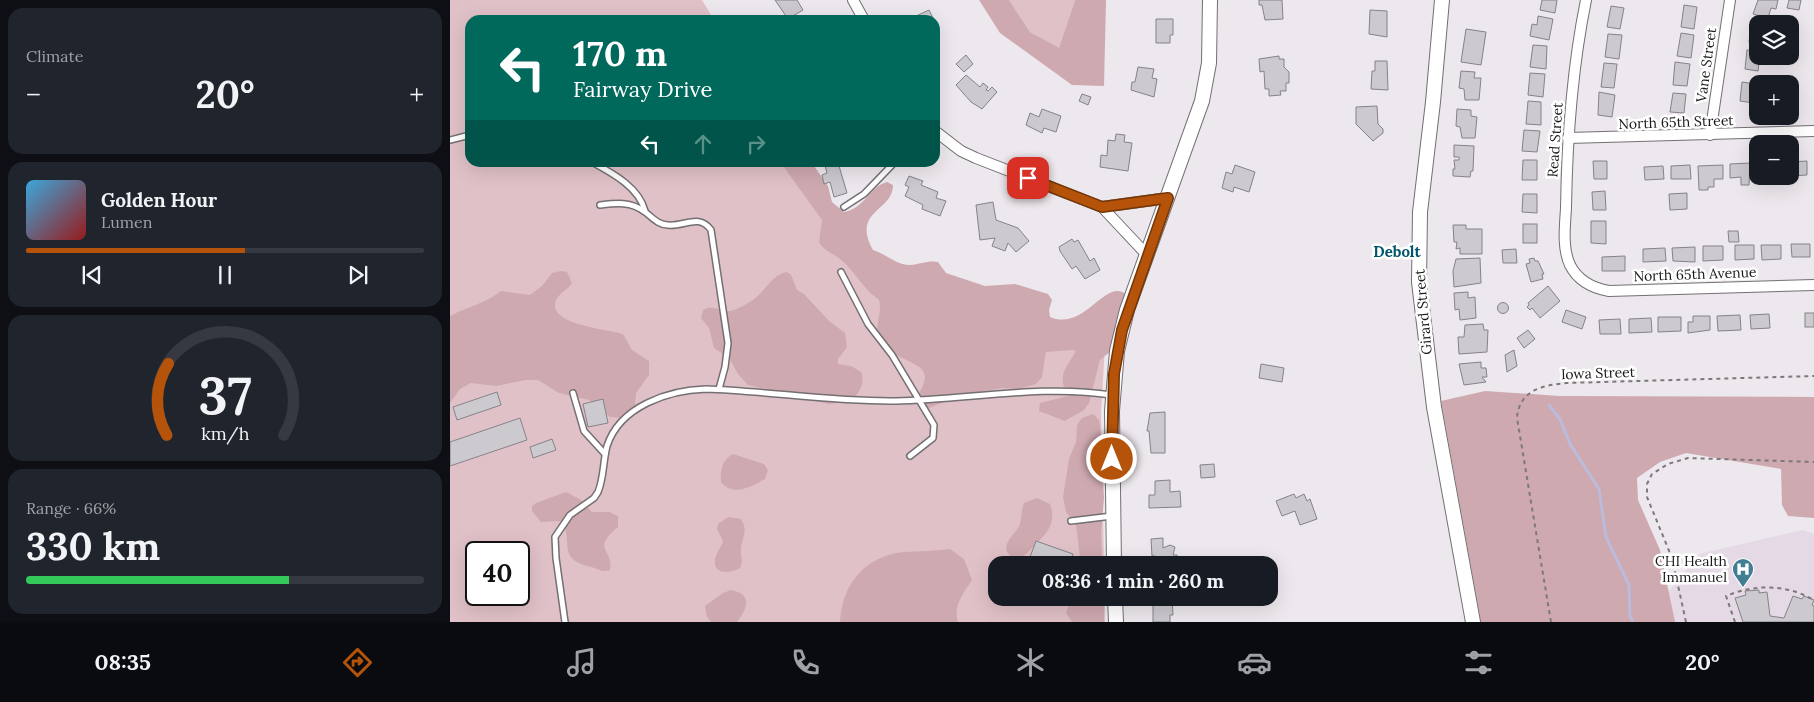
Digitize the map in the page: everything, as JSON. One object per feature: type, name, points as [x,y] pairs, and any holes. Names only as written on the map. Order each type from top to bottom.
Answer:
[{"type":"street","points":[[853,0],[861,15]]},
{"type":"street","points":[[1114,556],[1113,395],[1122,330],[1204,96],[1209,63],[1210,0]]},
{"type":"street","name":"Girard Street","points":[[1442,0],[1434,102],[1420,212],[1420,282],[1434,406],[1473,622]]},
{"type":"street","name":"Read Street","points":[[1581,279],[1569,264],[1566,249],[1568,138],[1577,52],[1586,0]]},
{"type":"street","name":"Vane Street","points":[[1710,134],[1730,0]]},
{"type":"street","name":"North 65th Street","points":[[1568,138],[1814,131]]},
{"type":"street","points":[[940,135],[961,151],[976,158],[1102,207],[1148,255]]},
{"type":"street","points":[[1102,207],[1168,198]]},
{"type":"street","name":"North 65th Avenue","points":[[1581,279],[1591,286],[1609,291],[1814,285]]},
{"type":"street","points":[[1115,606],[1116,622]]},
{"type":"lane","points":[[450,140],[465,137]]},
{"type":"lane","points":[[600,167],[629,186],[641,200],[645,212]]},
{"type":"lane","points":[[844,207],[864,194],[890,167]]},
{"type":"lane","points":[[600,205],[624,203],[636,206],[656,221],[667,226],[695,221],[706,224],[711,230],[728,343],[726,367],[719,389]]},
{"type":"lane","points":[[841,272],[868,324],[892,355],[934,425],[935,433],[930,442],[910,456]]},
{"type":"lane","points":[[565,622],[555,537],[570,515],[594,498],[598,492],[605,454],[612,434],[638,408],[660,397],[682,391],[719,389],[856,400],[918,400],[1054,390],[1113,395]]},
{"type":"lane","points":[[573,393],[584,431],[605,454]]},
{"type":"lane","points":[[1071,521],[1113,516]]},
{"type":"path","name":"Iowa Street","points":[[1551,622],[1517,418],[1520,404],[1524,398],[1541,387],[1566,383],[1814,376]]},
{"type":"path","points":[[1686,622],[1672,558],[1647,497],[1647,484],[1652,474],[1668,464],[1688,458],[1814,462]]},
{"type":"path","points":[[1735,622],[1726,596],[1738,591],[1758,588],[1784,588],[1794,590],[1814,600]]},
{"type":"shaded area","points":[[450,0],[702,0],[711,15],[465,15],[465,167],[807,167],[892,302],[1105,346],[1101,414],[1104,556],[988,556],[988,606],[1105,606],[1105,622],[450,622]]},
{"type":"shaded area","points":[[979,0],[1009,0],[1030,32],[1059,48],[1075,0],[1106,0],[1104,86],[1072,85],[1000,33]]},
{"type":"shaded area","points":[[1009,0],[1075,0],[1059,49],[1030,32]]},
{"type":"shaded area","points":[[784,167],[815,167],[828,186],[832,202],[844,212],[857,207],[881,185],[887,182],[893,185],[887,201],[870,219],[867,227],[868,237],[873,250],[905,265],[938,262],[946,273],[985,286],[1015,284],[1048,294],[1052,300],[1049,310],[1050,317],[1063,320],[1084,312],[1111,293],[1119,291],[1127,295],[1112,350],[1100,360],[1089,403],[1084,410],[1065,421],[1039,411],[1040,403],[1068,396],[1070,393],[1069,388],[1064,387],[1063,376],[1076,351],[1072,350],[1046,352],[1042,377],[1036,384],[1018,389],[1002,388],[959,396],[929,408],[919,406],[916,399],[924,383],[923,371],[888,351],[882,345],[877,334],[880,310],[879,300],[868,291],[845,264],[821,245],[819,242],[822,220]]},
{"type":"shaded area","points":[[567,272],[572,283],[556,300],[555,308],[560,315],[580,324],[623,334],[632,350],[649,361],[649,375],[636,393],[635,405],[623,418],[610,417],[589,400],[559,393],[538,380],[526,380],[496,386],[471,383],[460,389],[450,403],[450,316],[489,299],[501,291],[530,295],[542,286],[552,273]]},
{"type":"shaded area","points":[[787,272],[791,275],[797,290],[804,294],[829,321],[845,333],[847,347],[838,359],[838,364],[851,366],[861,372],[863,381],[856,396],[850,402],[828,404],[748,385],[738,374],[729,358],[714,348],[709,328],[701,318],[703,310],[707,308],[726,311],[737,309],[754,299],[776,277]]},
{"type":"shaded area","points":[[1485,391],[1560,396],[1814,397],[1814,518],[1788,516],[1782,505],[1781,469],[1686,453],[1660,462],[1637,478],[1638,500],[1660,550],[1675,622],[1481,622],[1441,401]]},
{"type":"shaded area","points":[[1093,414],[1099,420],[1100,426],[1104,498],[1101,533],[1102,556],[1080,556],[1076,525],[1066,512],[1063,497],[1069,459],[1076,442],[1077,425],[1082,418]]},
{"type":"shaded area","points":[[733,454],[764,464],[768,470],[765,479],[742,489],[737,490],[726,487],[721,482],[721,469],[726,459]]},
{"type":"shaded area","points":[[566,492],[581,500],[592,512],[609,512],[618,516],[618,527],[604,545],[609,558],[610,570],[600,570],[574,560],[568,551],[564,523],[558,521],[541,522],[532,511],[532,506],[536,503]]},
{"type":"shaded area","points":[[1037,498],[1050,504],[1052,517],[1050,527],[1027,553],[1022,556],[1011,556],[1006,549],[1009,540],[1020,524],[1024,503]]},
{"type":"shaded area","points":[[728,517],[741,519],[743,523],[742,563],[740,568],[724,572],[717,569],[715,565],[716,557],[723,541],[717,529],[718,524]]},
{"type":"shaded area","name":"CHI Health Immanuel","points":[[1803,530],[1814,534],[1814,622],[1644,622],[1699,554]]},
{"type":"shaded area","points":[[950,549],[964,559],[972,580],[958,605],[958,622],[840,622],[845,596],[858,574],[867,566],[878,559],[904,552]]},
{"type":"shaded area","points":[[731,590],[738,592],[745,598],[746,603],[741,617],[737,622],[711,622],[707,617],[705,606],[723,593]]},
{"type":"shaded area","points":[[1069,606],[1104,606],[1104,622],[1072,622],[1066,613]]},
{"type":"building","points":[[775,0],[797,0],[803,10],[795,15],[785,15]]},
{"type":"building","points":[[1259,0],[1282,0],[1283,19],[1265,20]]},
{"type":"building","points":[[1542,0],[1557,0],[1555,13],[1540,10]]},
{"type":"building","points":[[1758,0],[1778,0],[1776,9],[1771,8],[1769,15],[1753,14]]},
{"type":"building","points":[[1789,0],[1801,0],[1799,10],[1787,8]]},
{"type":"building","points":[[1684,5],[1697,7],[1694,29],[1681,27]]},
{"type":"building","points":[[1611,6],[1624,8],[1620,29],[1607,27]]},
{"type":"building","points":[[929,10],[932,15],[918,15]]},
{"type":"building","points":[[1370,10],[1387,11],[1387,37],[1369,34]]},
{"type":"building","points":[[1538,16],[1553,19],[1549,40],[1530,36],[1532,24],[1537,25]]},
{"type":"building","points":[[1156,19],[1173,19],[1173,35],[1170,35],[1170,43],[1156,43]]},
{"type":"building","points":[[1466,29],[1486,32],[1481,65],[1461,62]]},
{"type":"building","points":[[1681,33],[1694,35],[1691,58],[1677,56]]},
{"type":"building","points":[[1608,34],[1622,35],[1619,59],[1605,57]]},
{"type":"building","points":[[1533,45],[1547,46],[1546,69],[1530,67]]},
{"type":"building","points":[[1747,50],[1749,50],[1749,65],[1759,65],[1758,71],[1745,69]]},
{"type":"building","points":[[966,55],[973,64],[964,72],[956,64]]},
{"type":"building","points":[[1279,56],[1279,59],[1284,59],[1284,67],[1289,72],[1289,83],[1286,83],[1286,91],[1280,91],[1281,95],[1269,96],[1269,89],[1265,89],[1264,71],[1260,72],[1259,59]]},
{"type":"building","points":[[1375,61],[1387,61],[1388,90],[1371,89],[1372,71],[1375,71]]},
{"type":"building","points":[[1675,62],[1690,64],[1687,86],[1673,85]]},
{"type":"building","points":[[1604,63],[1617,64],[1614,88],[1601,87]]},
{"type":"building","points":[[1138,67],[1154,69],[1152,78],[1157,79],[1154,97],[1131,90]]},
{"type":"building","points":[[1461,71],[1475,72],[1474,78],[1481,78],[1479,100],[1465,100],[1464,89],[1459,88]]},
{"type":"building","points":[[1530,73],[1545,74],[1543,97],[1528,95]]},
{"type":"building","points":[[966,75],[980,87],[983,83],[988,87],[986,90],[988,91],[992,87],[997,92],[982,109],[971,102],[956,85]]},
{"type":"building","points":[[1742,82],[1749,83],[1749,102],[1740,101]]},
{"type":"building","points":[[1599,92],[1615,95],[1612,117],[1598,115]]},
{"type":"building","points":[[1673,93],[1686,94],[1684,113],[1670,112]]},
{"type":"building","points":[[1082,94],[1091,97],[1088,105],[1079,101]]},
{"type":"building","points":[[1528,101],[1541,102],[1541,125],[1526,124]]},
{"type":"building","points":[[1377,106],[1378,124],[1383,129],[1383,133],[1373,141],[1356,124],[1356,107]]},
{"type":"building","points":[[1042,109],[1061,116],[1056,132],[1044,128],[1042,133],[1026,125],[1030,113],[1039,117]]},
{"type":"building","points":[[1457,109],[1471,110],[1471,116],[1477,117],[1475,138],[1462,138],[1460,127],[1456,126]]},
{"type":"building","points":[[1524,130],[1540,131],[1537,152],[1522,151]]},
{"type":"building","points":[[1116,134],[1125,135],[1124,142],[1132,143],[1128,171],[1100,167],[1101,155],[1107,156],[1108,140],[1115,141]]},
{"type":"building","points":[[1454,145],[1474,146],[1473,171],[1471,171],[1470,177],[1453,176],[1453,169],[1455,169],[1454,160],[1459,160],[1459,157],[1454,157]]},
{"type":"building","points":[[1523,160],[1537,160],[1537,180],[1522,180]]},
{"type":"building","points":[[1593,161],[1607,161],[1607,179],[1594,179]]},
{"type":"building","points":[[1799,161],[1807,161],[1807,175],[1799,175]]},
{"type":"building","points":[[1749,163],[1749,185],[1741,185],[1741,177],[1730,178],[1730,164]]},
{"type":"building","points":[[1235,165],[1255,172],[1249,192],[1234,187],[1233,192],[1222,188],[1226,172],[1232,174]]},
{"type":"building","points":[[1690,165],[1691,179],[1671,179],[1671,166]]},
{"type":"building","points":[[1723,165],[1723,179],[1714,179],[1714,187],[1708,187],[1708,190],[1699,190],[1698,166]]},
{"type":"building","points":[[1663,166],[1664,179],[1645,180],[1644,167]]},
{"type":"building","points":[[825,167],[839,167],[847,193],[834,197],[830,182],[824,184],[822,175],[827,173]]},
{"type":"building","points":[[909,176],[923,181],[921,185],[938,192],[936,198],[946,201],[940,216],[922,209],[923,205],[905,196],[909,187],[905,185]]},
{"type":"building","points":[[1605,191],[1606,210],[1593,210],[1592,192]]},
{"type":"building","points":[[1687,193],[1687,209],[1670,210],[1669,194]]},
{"type":"building","points":[[1523,194],[1537,194],[1537,213],[1522,212]]},
{"type":"building","points":[[993,202],[996,220],[1018,228],[1029,241],[1016,252],[1008,243],[1005,251],[992,246],[995,238],[980,240],[976,205]]},
{"type":"building","points":[[1591,221],[1606,221],[1606,244],[1591,243]]},
{"type":"building","points":[[1523,224],[1537,224],[1537,243],[1523,243]]},
{"type":"building","points":[[1453,225],[1466,225],[1466,229],[1482,229],[1482,254],[1460,254],[1460,248],[1456,249],[1457,242],[1454,242]]},
{"type":"building","points":[[1728,231],[1738,231],[1739,242],[1729,242]]},
{"type":"building","points":[[1072,239],[1074,242],[1078,240],[1090,261],[1094,258],[1100,270],[1085,279],[1076,266],[1072,269],[1060,251],[1059,247]]},
{"type":"building","points":[[1791,244],[1810,244],[1810,257],[1792,257]]},
{"type":"building","points":[[1735,245],[1754,245],[1754,259],[1735,260]]},
{"type":"building","points":[[1761,245],[1781,245],[1781,259],[1762,260]]},
{"type":"building","points":[[1703,246],[1723,246],[1723,260],[1703,261]]},
{"type":"building","points":[[1695,247],[1695,262],[1673,261],[1672,248]]},
{"type":"building","points":[[1665,248],[1666,261],[1643,262],[1643,249]]},
{"type":"building","points":[[1516,249],[1517,263],[1503,263],[1502,250]]},
{"type":"building","points":[[1625,256],[1625,271],[1602,271],[1602,257]]},
{"type":"building","points":[[1480,258],[1481,283],[1454,287],[1453,271],[1456,259]]},
{"type":"building","points":[[1534,258],[1535,261],[1538,261],[1544,274],[1542,274],[1543,279],[1531,282],[1526,264],[1530,263],[1529,259]]},
{"type":"building","points":[[1548,286],[1560,301],[1540,318],[1532,308],[1530,310],[1527,307],[1528,303]]},
{"type":"building","points":[[1468,292],[1468,298],[1475,297],[1476,318],[1460,320],[1459,309],[1455,310],[1454,293]]},
{"type":"building","points":[[1503,302],[1509,308],[1503,314],[1497,308]]},
{"type":"building","points":[[1566,310],[1586,317],[1582,329],[1562,322]]},
{"type":"building","points":[[1805,313],[1814,313],[1814,327],[1805,327]]},
{"type":"building","points":[[1769,314],[1770,328],[1751,329],[1750,315]]},
{"type":"building","points":[[1740,315],[1741,330],[1718,331],[1717,316]]},
{"type":"building","points":[[1693,316],[1710,316],[1710,330],[1688,333],[1688,322],[1693,322]]},
{"type":"building","points":[[1658,317],[1681,317],[1681,331],[1658,332]]},
{"type":"building","points":[[1651,318],[1652,332],[1629,333],[1629,319]]},
{"type":"building","points":[[1620,319],[1621,334],[1600,334],[1599,320]]},
{"type":"building","points":[[1483,324],[1484,330],[1488,330],[1487,352],[1459,354],[1458,337],[1464,337],[1465,325]]},
{"type":"building","points":[[1528,330],[1535,339],[1524,348],[1517,338]]},
{"type":"building","points":[[1514,350],[1517,366],[1507,372],[1505,355]]},
{"type":"building","points":[[1481,362],[1481,368],[1486,368],[1487,377],[1482,377],[1486,382],[1464,385],[1459,364]]},
{"type":"building","points":[[1261,364],[1284,368],[1282,382],[1259,378]]},
{"type":"building","points":[[497,392],[501,405],[457,420],[453,407]]},
{"type":"building","points":[[603,399],[608,423],[588,427],[583,404]]},
{"type":"building","points":[[1165,412],[1165,453],[1151,453],[1149,431],[1147,431],[1150,413]]},
{"type":"building","points":[[520,418],[527,440],[450,466],[450,442]]},
{"type":"building","points":[[552,439],[556,450],[533,458],[530,447]]},
{"type":"building","points":[[1214,464],[1215,477],[1201,478],[1200,465]]},
{"type":"building","points":[[1170,480],[1170,492],[1180,491],[1181,507],[1149,508],[1149,495],[1155,495],[1155,481]]},
{"type":"building","points":[[1294,494],[1296,498],[1304,494],[1307,501],[1310,499],[1317,519],[1300,525],[1295,511],[1282,516],[1276,501]]},
{"type":"building","points":[[1163,538],[1163,548],[1170,545],[1175,547],[1173,555],[1177,556],[1152,556],[1151,539]]},
{"type":"building","points":[[1036,541],[1073,554],[1072,556],[1030,556]]},
{"type":"building","points":[[1759,590],[1759,593],[1767,592],[1770,616],[1784,618],[1793,596],[1802,599],[1804,596],[1814,600],[1812,605],[1814,606],[1814,622],[1743,622],[1735,598],[1746,595],[1745,591]]},
{"type":"building","points":[[1153,606],[1172,606],[1173,615],[1170,615],[1170,622],[1153,622]]},
{"type":"waterway","points":[[1549,405],[1560,419],[1570,444],[1599,489],[1606,537],[1629,585],[1630,616],[1633,622]]},
{"type":"place","name":"CHI Health Immanuel","points":[[1743,588]]},
{"type":"district","name":"Debolt","points":[[1397,252]]},
{"type":"route","points":[[1028,178],[1102,207],[1168,198],[1127,310],[1117,351],[1113,395],[1112,459]]}]
